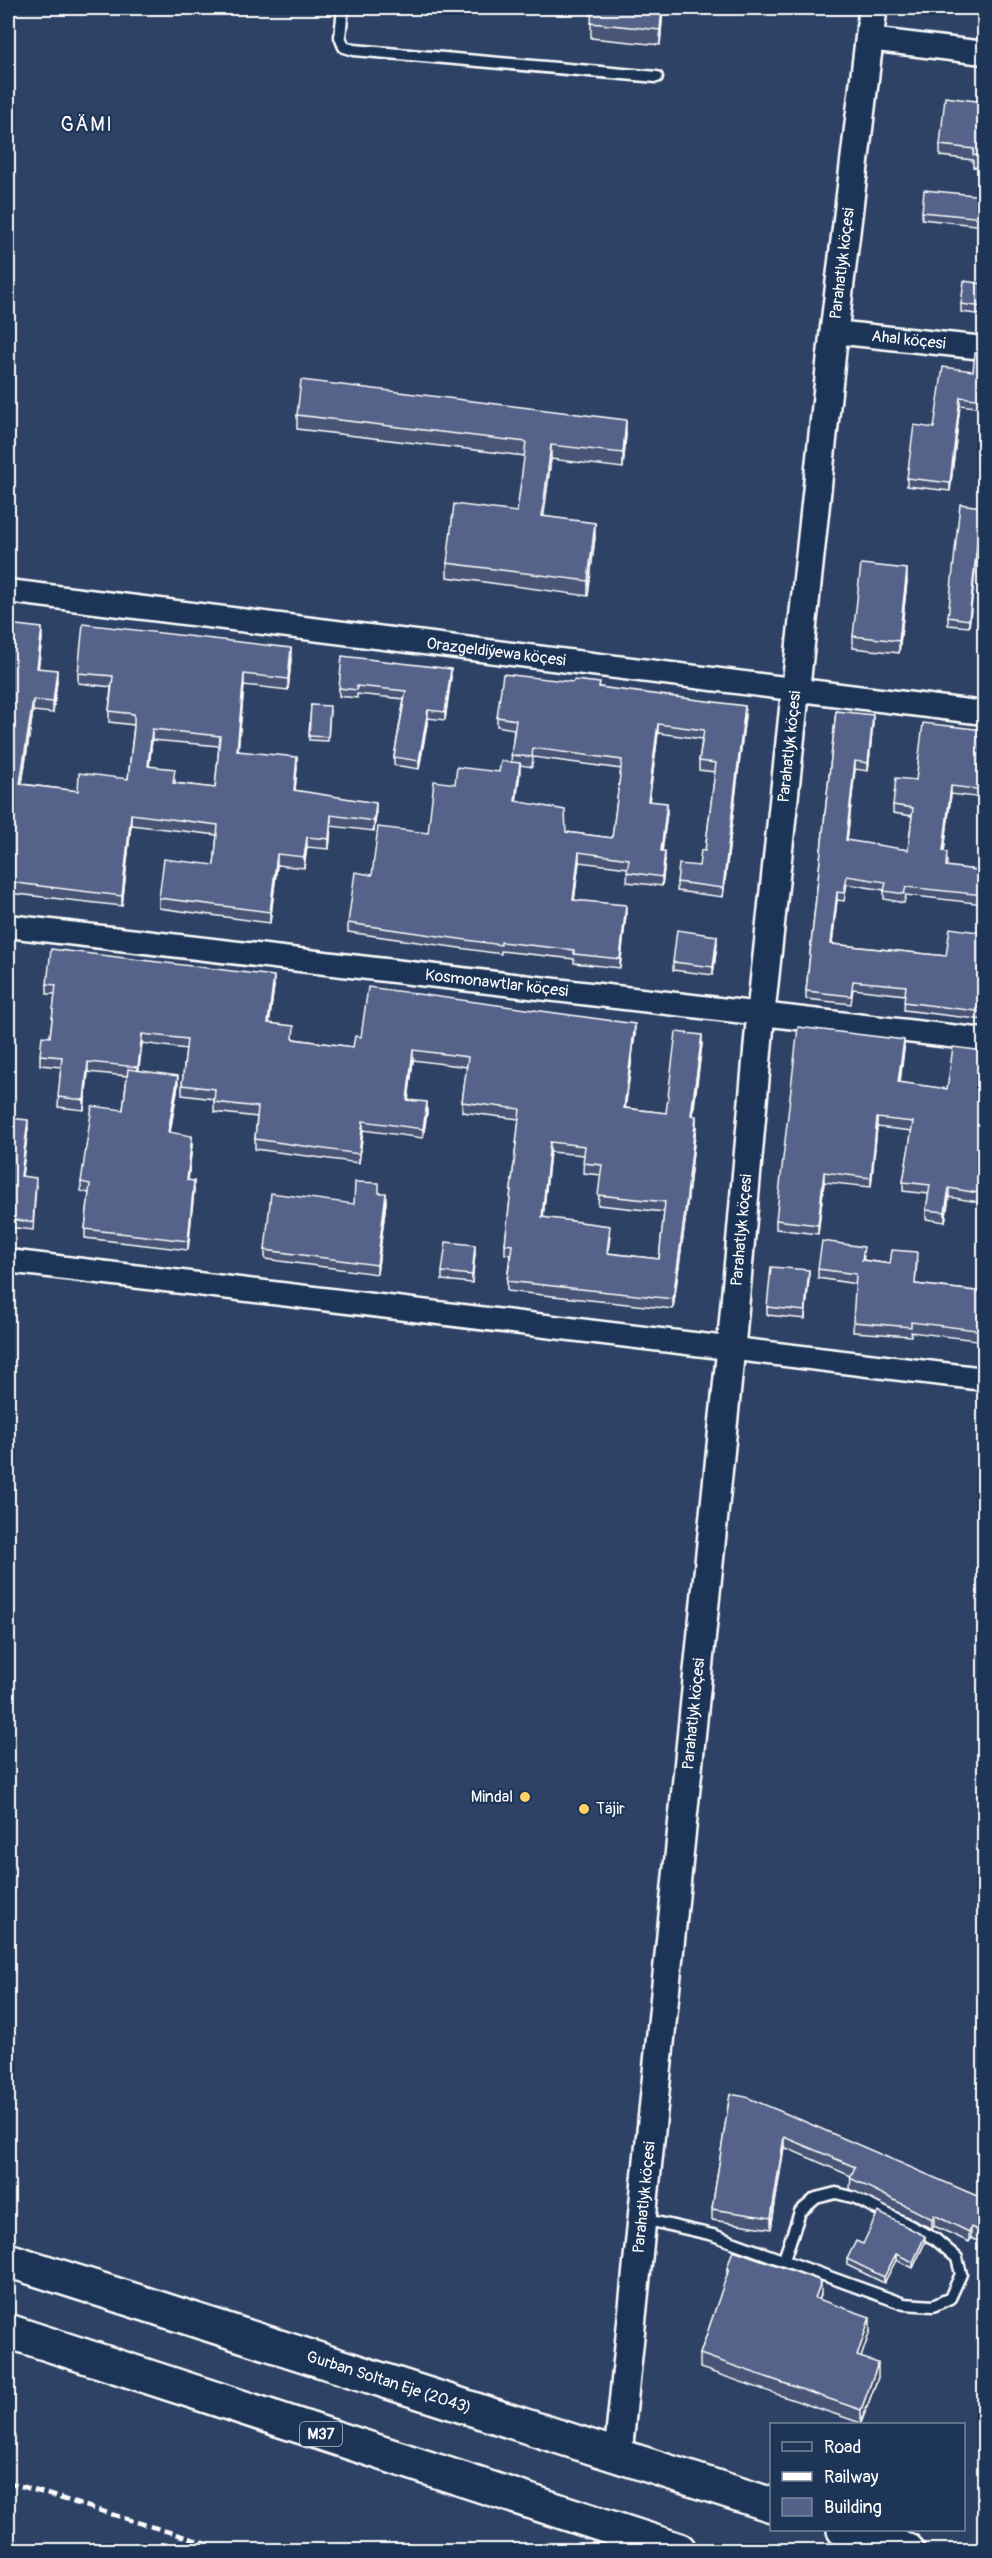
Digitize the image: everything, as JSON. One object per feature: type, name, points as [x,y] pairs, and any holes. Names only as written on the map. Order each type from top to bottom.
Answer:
[{"type":"highway","name":"Gurban Soltan Eje (2043)","points":[[8,2260],[770,2505]]},
{"type":"highway","name":"M37","points":[[8,2331],[632,2543],[679,2550]]},
{"type":"highway","points":[[850,2531],[907,2550]]},
{"type":"street","name":"Parahatlyk köçesi","points":[[618,2454],[731,1348],[761,1012],[798,690],[834,332],[873,8]]},
{"type":"street","points":[[869,39],[984,53]]},
{"type":"street","name":"Ahal köçesi","points":[[834,332],[984,348]]},
{"type":"street","name":"Orazgeldiýewa köçesi","points":[[8,591],[984,712]]},
{"type":"street","name":"Kosmonawtlar köçesi","points":[[8,926],[761,1012],[984,1040]]},
{"type":"street","points":[[8,1261],[984,1378]]},
{"type":"lane","points":[[344,8],[340,37],[344,47],[354,50],[657,77]]},
{"type":"lane","points":[[642,2219],[713,2235],[904,2304],[933,2306],[950,2298],[961,2274],[957,2258],[935,2239],[856,2198],[836,2193],[816,2198],[800,2212],[784,2259]]},
{"type":"building","points":[[592,8],[662,8],[660,30],[591,23]]},
{"type":"building","points":[[945,97],[984,102],[984,157],[973,155],[974,149],[940,145]]},
{"type":"building","points":[[924,190],[984,196],[984,218],[922,212]]},
{"type":"building","points":[[964,281],[984,284],[984,307],[961,304]]},
{"type":"building","points":[[975,353],[984,354],[984,400],[960,397],[950,483],[907,478],[914,425],[934,428],[943,367],[973,371]]},
{"type":"building","points":[[301,380],[626,420],[623,453],[551,445],[542,516],[595,523],[588,581],[447,563],[454,504],[517,512],[526,442],[297,415]]},
{"type":"building","points":[[960,504],[981,507],[969,620],[948,617]]},
{"type":"building","points":[[861,564],[907,569],[899,641],[853,636]]},
{"type":"building","points":[[8,624],[42,628],[37,668],[57,670],[53,702],[33,700],[20,784],[78,791],[79,773],[128,779],[134,714],[109,711],[113,676],[78,673],[83,624],[291,648],[288,679],[244,674],[237,751],[297,757],[294,790],[376,803],[374,821],[331,815],[329,839],[307,837],[304,857],[277,854],[270,912],[159,898],[164,859],[214,865],[218,825],[131,814],[122,896],[8,882]],"holes":[[[152,729],[220,736],[215,788],[173,783],[175,769],[148,766]]]},
{"type":"building","points":[[984,625],[984,670],[980,670]]},
{"type":"building","points":[[342,656],[451,669],[445,712],[428,710],[419,761],[394,757],[406,691],[357,686],[357,690],[339,688]]},
{"type":"building","points":[[503,674],[600,683],[599,687],[745,706],[723,888],[677,882],[679,864],[699,866],[701,850],[705,851],[716,763],[699,761],[704,730],[658,724],[648,801],[667,803],[661,851],[665,851],[662,877],[627,872],[629,859],[579,852],[573,900],[626,905],[620,959],[574,954],[574,950],[501,942],[501,945],[348,923],[355,872],[372,875],[378,827],[428,833],[434,781],[455,784],[457,767],[499,772],[501,761],[520,763],[515,801],[565,810],[566,832],[612,838],[622,760],[533,748],[532,757],[511,755],[516,720],[497,717]]},
{"type":"building","points":[[311,705],[330,706],[328,737],[309,736]]},
{"type":"building","points":[[836,711],[873,715],[868,763],[855,761],[846,840],[908,850],[913,808],[893,805],[896,778],[916,780],[923,723],[984,730],[984,790],[951,786],[943,851],[947,852],[946,866],[984,871],[984,895],[906,887],[904,894],[884,891],[886,882],[847,876],[844,893],[837,892],[831,944],[946,956],[950,928],[984,933],[984,1012],[904,1002],[906,986],[853,981],[851,996],[806,991]]},
{"type":"building","points":[[677,930],[717,936],[713,967],[673,962]]},
{"type":"building","points":[[51,949],[274,976],[268,1023],[294,1026],[293,1039],[353,1047],[355,1036],[361,1037],[368,987],[635,1024],[624,1108],[666,1113],[676,1032],[702,1035],[691,1115],[696,1116],[673,1299],[507,1281],[512,1245],[505,1244],[520,1109],[462,1102],[468,1057],[413,1050],[407,1100],[427,1102],[423,1129],[363,1121],[359,1154],[255,1139],[258,1107],[214,1102],[215,1089],[182,1085],[187,1039],[142,1034],[138,1067],[88,1062],[84,1100],[58,1097],[62,1057],[40,1055],[42,1036],[50,1037],[56,985],[47,984]],"holes":[[[550,1142],[585,1146],[583,1163],[602,1165],[598,1195],[665,1202],[659,1259],[607,1253],[610,1226],[542,1217]]]},
{"type":"building","points":[[798,1027],[904,1040],[898,1082],[947,1089],[953,1047],[984,1051],[984,1194],[949,1188],[945,1212],[926,1210],[930,1185],[903,1182],[913,1122],[877,1118],[871,1178],[824,1172],[818,1225],[776,1220]]},
{"type":"building","points":[[128,1069],[178,1076],[168,1132],[192,1136],[187,1180],[194,1181],[188,1241],[85,1229],[90,1184],[81,1182],[92,1106],[123,1110]]},
{"type":"building","points":[[8,1118],[28,1120],[21,1176],[36,1178],[33,1222],[8,1219]]},
{"type":"building","points":[[355,1182],[379,1183],[379,1193],[386,1193],[377,1265],[265,1250],[271,1193],[354,1204]]},
{"type":"building","points":[[822,1241],[864,1247],[862,1260],[890,1264],[892,1250],[917,1252],[915,1284],[984,1292],[984,1331],[911,1322],[911,1327],[853,1322],[856,1274],[818,1269]]},
{"type":"building","points":[[446,1242],[475,1245],[472,1275],[442,1272]]},
{"type":"building","points":[[771,1267],[809,1270],[805,1311],[767,1307]]},
{"type":"building","points":[[730,2094],[746,2097],[984,2199],[984,2233],[971,2227],[969,2232],[934,2215],[932,2219],[850,2178],[855,2167],[784,2137],[771,2218],[712,2209]]},
{"type":"building","points":[[878,2212],[925,2236],[913,2262],[896,2254],[884,2277],[847,2259],[856,2241],[863,2244]]},
{"type":"building","points":[[733,2250],[821,2281],[815,2298],[870,2317],[857,2356],[878,2363],[861,2410],[700,2354],[729,2269],[727,2268]]},
{"type":"railway","points":[[8,2482],[227,2550]]},
{"type":"place","name":"Mindal","points":[[525,1797]]},
{"type":"place","name":"Täjir","points":[[584,1809]]},
{"type":"district","name":"GÄMI","points":[[87,124]]}]
